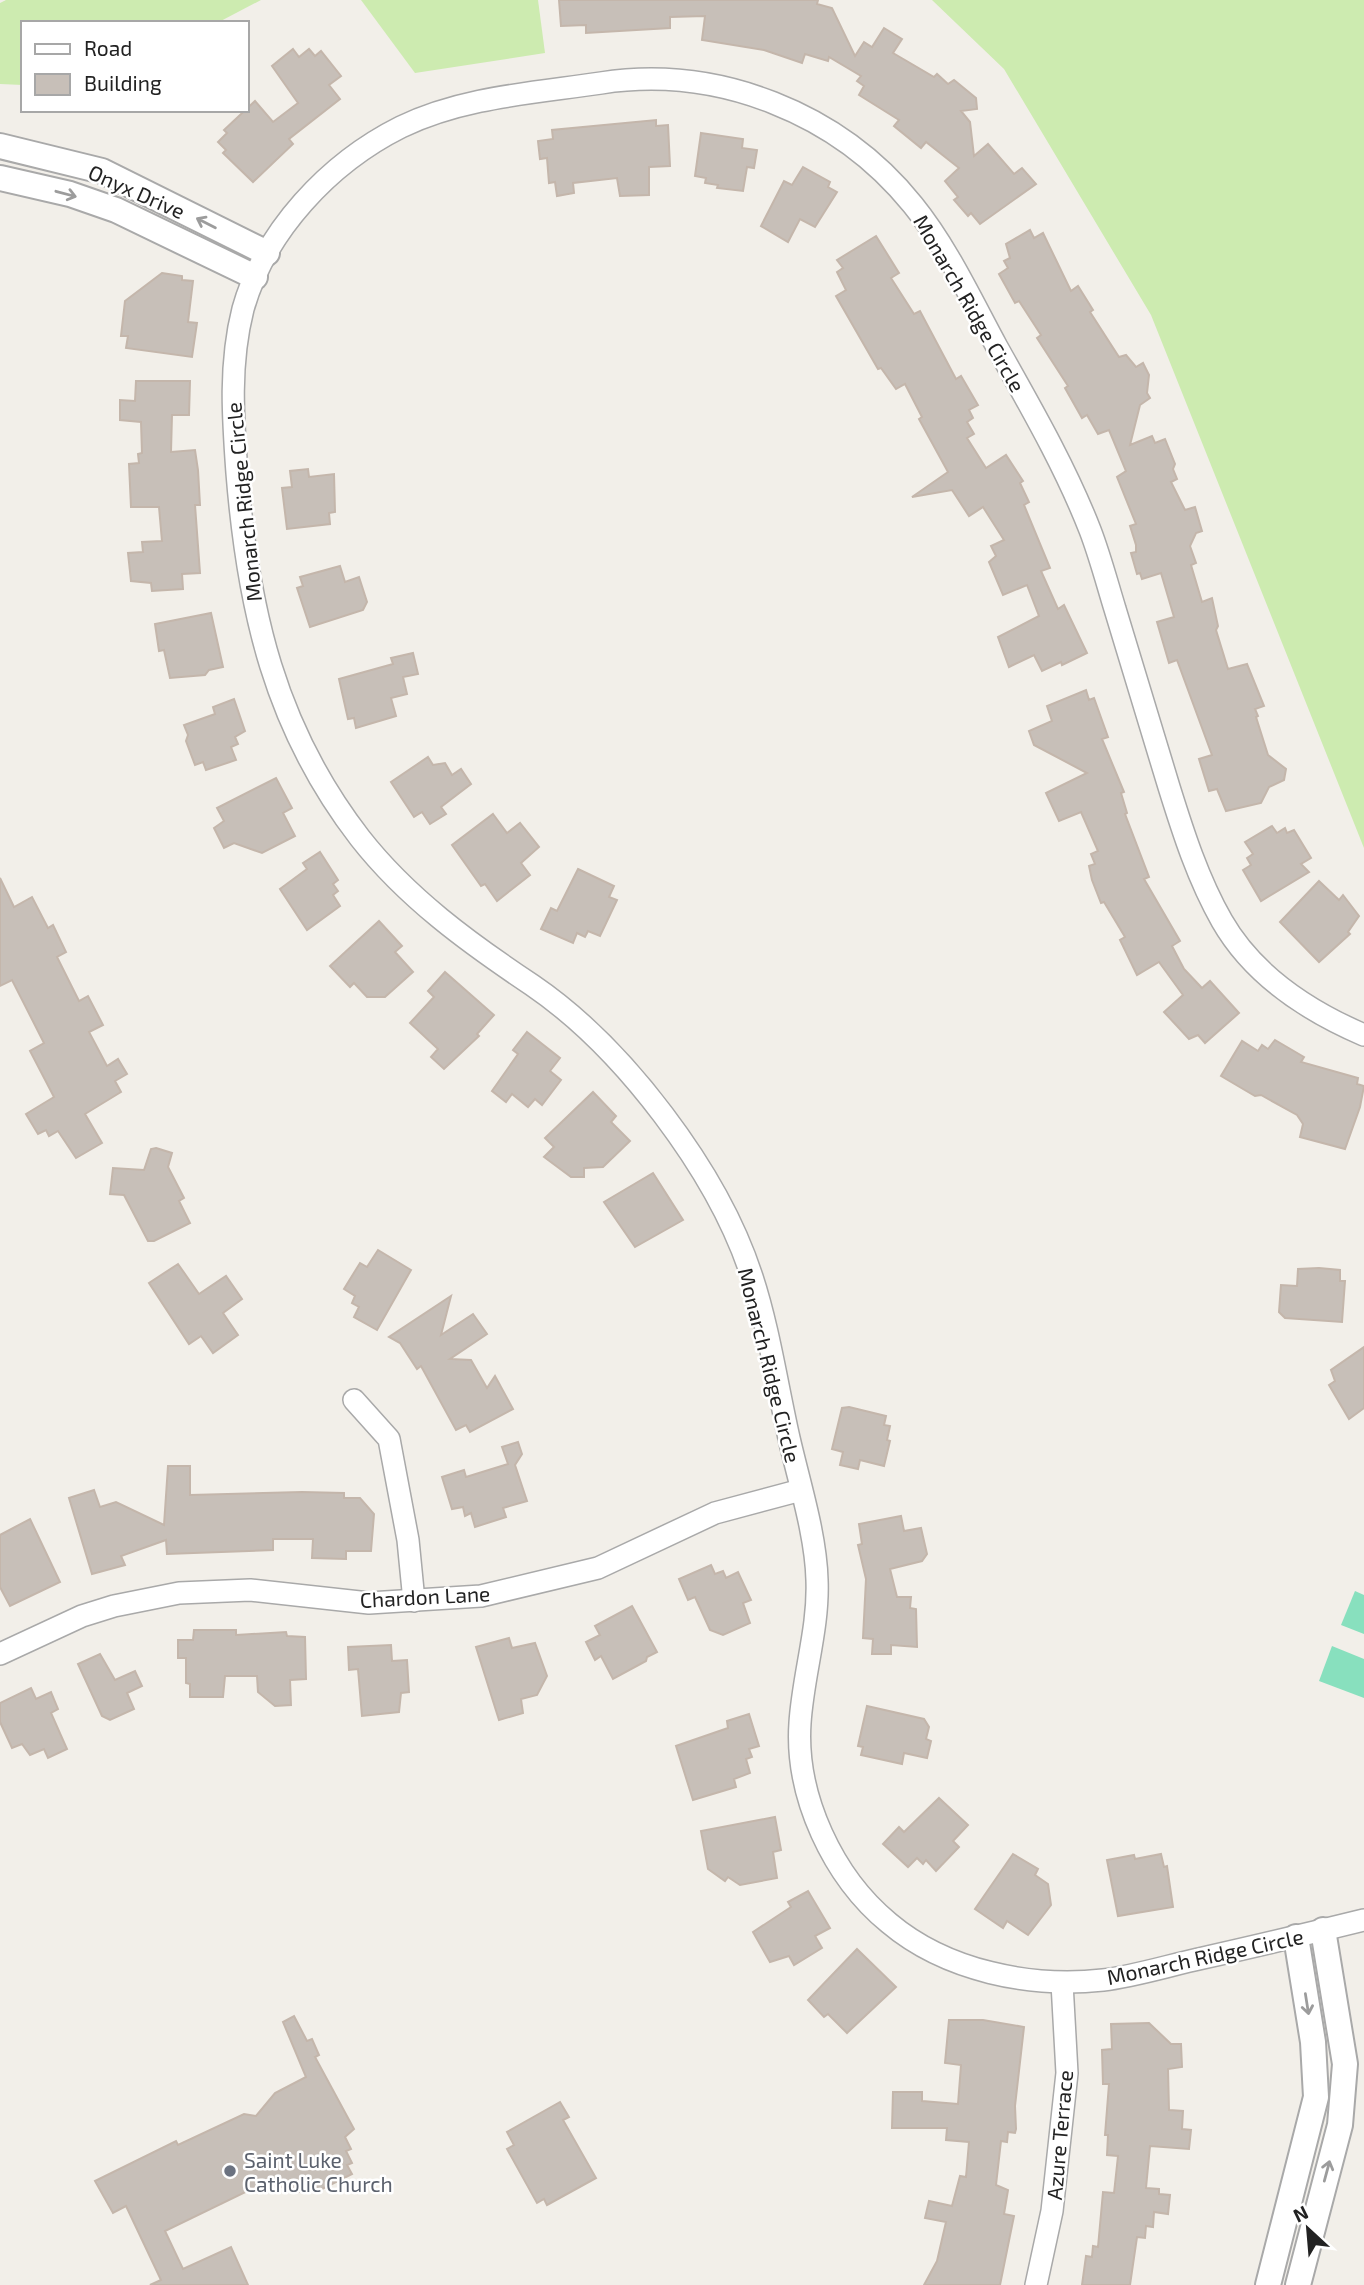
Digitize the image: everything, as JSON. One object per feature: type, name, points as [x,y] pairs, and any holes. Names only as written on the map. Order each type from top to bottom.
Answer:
[{"type":"street","name":"Monarch Ridge Circle","points":[[1364,1035],[1311,1009],[1281,987],[1253,961],[1222,921],[1187,845],[1091,532],[1052,446],[932,230],[887,176],[843,139],[779,104],[726,87],[694,81],[629,78],[466,103],[405,125],[353,156],[310,195],[267,253],[255,277],[239,330],[231,393],[245,563],[262,645],[292,725],[323,784],[353,830],[406,891],[575,1021],[632,1074],[672,1125],[732,1226],[753,1281],[801,1490],[817,1577],[810,1670],[800,1716],[801,1763],[810,1803],[834,1856],[874,1910],[912,1941],[934,1953],[983,1971],[1062,1983],[1114,1979],[1364,1920]]},
{"type":"street","name":"Onyx Drive","points":[[0,146],[102,171],[267,253]]},
{"type":"street","name":"Onyx Drive","points":[[0,178],[70,194],[116,210],[255,277]]},
{"type":"street","points":[[354,1400],[389,1439],[408,1540],[414,1601]]},
{"type":"street","name":"Chardon Lane","points":[[0,1654],[82,1616],[114,1606],[179,1593],[250,1590],[369,1603],[481,1597],[559,1580],[598,1568],[715,1513],[801,1490]]},
{"type":"street","points":[[1298,2285],[1340,2125],[1345,2064],[1323,1930]]},
{"type":"street","points":[[1268,2285],[1316,2097],[1313,2042],[1296,1937]]},
{"type":"street","name":"Azure Terrace","points":[[1036,2285],[1052,2211],[1066,2073],[1062,1983]]},
{"type":"green space","points":[[6,0],[261,0],[221,21],[21,21],[21,85],[0,84],[0,3]]},
{"type":"green space","points":[[361,0],[538,0],[545,53],[415,73]]},
{"type":"green space","points":[[932,0],[1364,0],[1364,848],[1151,315],[1004,69]]},
{"type":"green space","points":[[1355,1591],[1364,1595],[1364,1634],[1341,1625]]},
{"type":"green space","points":[[1332,1646],[1364,1659],[1364,1698],[1319,1681]]},
{"type":"building","points":[[559,0],[818,0],[817,4],[832,8],[855,56],[864,42],[872,47],[884,28],[902,39],[893,53],[934,77],[937,74],[948,84],[954,80],[976,98],[977,109],[961,111],[970,122],[974,156],[988,144],[1014,174],[1022,168],[1036,184],[980,224],[971,213],[968,216],[954,200],[958,197],[945,181],[959,168],[926,142],[921,148],[894,126],[899,120],[859,95],[864,86],[857,81],[861,76],[829,57],[828,61],[805,54],[802,63],[764,50],[702,40],[705,16],[670,17],[670,28],[586,33],[586,25],[561,26]]},
{"type":"building","points":[[293,49],[299,57],[309,49],[315,56],[321,51],[341,76],[329,85],[340,99],[289,139],[293,144],[253,182],[223,153],[226,150],[218,142],[227,133],[224,130],[243,112],[248,112],[248,108],[255,101],[273,122],[298,103],[272,66]]},
{"type":"building","points":[[656,120],[656,126],[668,125],[670,166],[649,167],[649,195],[620,196],[617,178],[573,183],[574,193],[557,196],[555,182],[549,183],[547,158],[540,159],[538,141],[553,139],[552,130]]},
{"type":"building","points":[[701,133],[743,139],[742,148],[757,150],[754,168],[747,167],[743,191],[717,188],[718,185],[705,183],[706,178],[695,176]]},
{"type":"building","points":[[803,167],[830,182],[828,187],[837,192],[815,227],[800,219],[788,242],[761,226],[784,181],[792,185]]},
{"type":"building","points":[[1030,230],[1034,238],[1043,233],[1071,291],[1078,286],[1093,310],[1090,312],[1119,357],[1126,355],[1136,367],[1143,363],[1149,375],[1147,393],[1150,398],[1140,405],[1130,445],[1152,436],[1155,443],[1165,439],[1175,464],[1173,469],[1177,479],[1171,482],[1185,510],[1195,507],[1202,531],[1196,533],[1190,546],[1196,563],[1191,565],[1202,602],[1212,598],[1218,626],[1216,630],[1228,669],[1247,664],[1264,706],[1255,709],[1268,755],[1286,769],[1284,780],[1269,787],[1261,803],[1226,811],[1217,789],[1209,791],[1199,759],[1212,755],[1177,660],[1169,663],[1157,622],[1174,617],[1161,573],[1142,579],[1140,573],[1137,574],[1131,553],[1136,552],[1136,545],[1130,526],[1136,524],[1117,477],[1126,471],[1109,430],[1098,434],[1087,415],[1082,418],[1065,388],[1068,386],[1037,338],[1041,335],[1019,301],[1015,303],[999,274],[1008,268],[1004,261],[1010,258],[1006,244]]},
{"type":"building","points":[[876,236],[899,273],[891,278],[914,314],[920,311],[956,379],[961,376],[978,405],[969,410],[973,418],[967,422],[974,434],[967,438],[986,468],[1006,455],[1023,481],[1020,483],[1029,502],[1024,505],[1050,568],[1041,571],[1058,609],[1064,605],[1087,653],[1062,665],[1061,662],[1042,671],[1034,655],[1009,667],[998,637],[1039,616],[1027,585],[1003,595],[989,562],[996,556],[991,546],[1004,540],[983,507],[969,516],[952,490],[912,497],[948,472],[919,419],[922,417],[905,384],[896,389],[881,368],[878,369],[836,296],[846,290],[837,272],[843,268],[837,260]]},
{"type":"building","points":[[162,273],[193,281],[188,322],[197,323],[192,357],[126,348],[128,336],[121,336],[125,301]]},
{"type":"building","points":[[136,381],[190,381],[189,415],[172,415],[171,452],[195,450],[198,470],[200,505],[195,505],[200,573],[182,574],[183,589],[152,591],[151,583],[131,581],[128,553],[143,552],[142,542],[162,541],[159,507],[131,507],[129,464],[139,463],[138,454],[142,453],[141,422],[120,420],[120,400],[135,401]]},
{"type":"building","points":[[308,469],[309,477],[334,474],[335,512],[329,513],[330,524],[287,529],[282,488],[292,487],[290,471]]},
{"type":"building","points":[[340,566],[345,582],[359,577],[367,602],[363,610],[310,627],[297,588],[303,586],[300,577]]},
{"type":"building","points":[[211,613],[223,667],[209,670],[205,675],[170,678],[164,650],[159,651],[155,624]]},
{"type":"building","points":[[413,653],[418,674],[403,677],[407,694],[391,698],[396,716],[356,728],[354,718],[348,719],[339,679],[393,664],[391,658]]},
{"type":"building","points":[[1086,690],[1089,700],[1094,698],[1108,737],[1102,739],[1124,792],[1121,793],[1127,813],[1125,814],[1149,877],[1144,879],[1180,941],[1172,946],[1184,969],[1202,988],[1210,981],[1239,1013],[1205,1043],[1198,1035],[1189,1039],[1164,1012],[1183,995],[1159,962],[1137,975],[1120,940],[1125,937],[1104,902],[1101,903],[1092,880],[1089,866],[1095,864],[1091,854],[1098,851],[1081,812],[1059,821],[1046,793],[1087,773],[1034,745],[1029,731],[1052,721],[1047,706]]},
{"type":"building","points":[[234,699],[245,731],[235,737],[238,744],[231,747],[236,760],[206,770],[203,762],[195,765],[186,741],[188,735],[184,725],[215,714],[213,707]]},
{"type":"building","points":[[428,757],[433,765],[445,763],[452,775],[461,769],[471,784],[441,807],[446,814],[430,824],[422,812],[414,817],[391,782]]},
{"type":"building","points":[[276,778],[292,808],[283,813],[295,836],[262,853],[234,843],[224,848],[214,828],[224,821],[217,808]]},
{"type":"building","points":[[493,814],[507,833],[520,823],[539,847],[521,863],[530,875],[497,901],[485,884],[481,886],[452,845]]},
{"type":"building","points":[[1272,826],[1277,833],[1285,828],[1287,833],[1294,830],[1311,858],[1301,864],[1309,872],[1261,901],[1243,870],[1251,865],[1247,858],[1253,854],[1245,842]]},
{"type":"building","points":[[320,852],[338,880],[333,884],[338,891],[333,895],[340,906],[307,930],[280,889],[307,869],[303,863]]},
{"type":"building","points":[[578,869],[614,886],[609,897],[617,900],[600,936],[588,931],[585,937],[577,933],[573,943],[541,929],[551,908],[557,911]]},
{"type":"building","points":[[0,878],[14,907],[32,897],[48,928],[53,925],[66,952],[57,957],[79,1001],[88,996],[103,1025],[89,1032],[107,1066],[118,1059],[127,1074],[115,1081],[121,1092],[85,1114],[102,1143],[76,1158],[58,1131],[49,1136],[46,1130],[38,1134],[26,1114],[54,1097],[30,1051],[44,1043],[12,980],[0,986]]},
{"type":"building","points":[[1319,881],[1339,900],[1343,895],[1359,916],[1348,932],[1350,934],[1319,962],[1280,922]]},
{"type":"building","points":[[379,921],[402,946],[395,952],[413,972],[385,997],[367,997],[354,983],[350,987],[330,966]]},
{"type":"building","points":[[445,972],[494,1015],[477,1034],[479,1036],[444,1069],[431,1057],[438,1049],[410,1023],[434,997],[428,991]]},
{"type":"building","points":[[527,1032],[560,1058],[550,1071],[561,1080],[542,1105],[535,1099],[528,1107],[512,1094],[506,1102],[492,1091],[518,1054],[513,1050]]},
{"type":"building","points":[[1275,1040],[1304,1057],[1301,1062],[1358,1078],[1357,1084],[1364,1086],[1360,1107],[1345,1149],[1300,1137],[1303,1124],[1297,1115],[1261,1095],[1255,1096],[1221,1076],[1242,1041],[1258,1051],[1262,1045],[1268,1049]]},
{"type":"building","points":[[593,1092],[616,1116],[611,1122],[630,1141],[603,1167],[584,1168],[584,1177],[571,1177],[544,1157],[554,1147],[545,1138]]},
{"type":"building","points":[[151,1149],[172,1153],[168,1167],[184,1198],[179,1201],[190,1223],[154,1241],[148,1241],[124,1195],[110,1194],[113,1168],[144,1170]]},
{"type":"building","points":[[653,1173],[683,1220],[635,1247],[604,1202]]},
{"type":"building","points":[[378,1250],[411,1270],[377,1330],[354,1317],[359,1307],[352,1303],[355,1296],[344,1289],[360,1263],[367,1267]]},
{"type":"building","points":[[178,1264],[199,1294],[226,1276],[242,1299],[223,1313],[238,1335],[213,1353],[201,1336],[189,1344],[149,1283]]},
{"type":"building","points":[[1298,1269],[1340,1270],[1340,1281],[1345,1281],[1342,1322],[1285,1318],[1279,1312],[1281,1285],[1297,1286]]},
{"type":"building","points":[[451,1296],[441,1335],[473,1314],[487,1334],[450,1359],[471,1360],[487,1388],[495,1376],[513,1409],[470,1432],[466,1425],[456,1430],[421,1366],[417,1369],[400,1343],[389,1337]]},
{"type":"building","points":[[1364,1347],[1364,1408],[1349,1419],[1329,1385],[1335,1381],[1331,1370]]},
{"type":"building","points":[[849,1407],[886,1416],[884,1425],[890,1426],[887,1440],[890,1441],[884,1466],[860,1460],[858,1469],[840,1465],[843,1452],[832,1449],[842,1408]]},
{"type":"building","points":[[518,1442],[522,1454],[515,1465],[527,1501],[503,1508],[506,1517],[475,1527],[471,1513],[465,1516],[463,1507],[452,1509],[442,1477],[464,1470],[466,1477],[508,1464],[502,1447]]},
{"type":"building","points":[[168,1466],[190,1466],[190,1495],[302,1492],[344,1493],[344,1498],[360,1498],[374,1514],[371,1551],[346,1551],[346,1559],[312,1558],[313,1539],[273,1539],[273,1550],[167,1554],[166,1540],[121,1556],[125,1565],[92,1574],[69,1498],[94,1490],[100,1507],[116,1502],[164,1525]]},
{"type":"building","points":[[901,1516],[904,1531],[921,1528],[927,1554],[922,1561],[890,1569],[897,1597],[911,1597],[910,1608],[916,1609],[917,1647],[891,1645],[891,1654],[872,1654],[873,1639],[863,1638],[866,1579],[858,1545],[862,1544],[859,1524]]},
{"type":"building","points":[[30,1519],[60,1582],[10,1606],[0,1587],[0,1535]]},
{"type":"building","points":[[711,1565],[715,1574],[723,1571],[726,1578],[738,1572],[751,1600],[743,1603],[750,1623],[723,1635],[710,1630],[695,1597],[688,1600],[679,1579]]},
{"type":"building","points":[[632,1606],[657,1652],[613,1679],[601,1656],[595,1660],[586,1642],[600,1635],[595,1626]]},
{"type":"building","points":[[194,1630],[236,1630],[236,1635],[286,1632],[287,1636],[305,1637],[306,1679],[290,1680],[291,1705],[275,1706],[258,1692],[257,1676],[225,1676],[223,1697],[190,1697],[190,1684],[186,1683],[186,1658],[178,1658],[178,1640],[193,1640]]},
{"type":"building","points":[[509,1638],[512,1648],[535,1643],[547,1676],[537,1695],[521,1699],[523,1713],[499,1720],[476,1647]]},
{"type":"building","points":[[391,1645],[392,1661],[407,1660],[409,1692],[401,1693],[399,1712],[362,1716],[358,1669],[349,1670],[348,1647]]},
{"type":"building","points":[[100,1654],[115,1680],[135,1671],[142,1686],[127,1693],[134,1709],[110,1720],[102,1716],[78,1664]]},
{"type":"building","points":[[31,1688],[36,1699],[51,1692],[58,1709],[51,1713],[67,1749],[48,1758],[44,1749],[30,1755],[22,1744],[12,1748],[0,1722],[0,1703]]},
{"type":"building","points":[[867,1706],[924,1719],[929,1727],[926,1739],[931,1741],[927,1758],[904,1753],[902,1764],[861,1755],[863,1747],[858,1746]]},
{"type":"building","points":[[749,1714],[759,1746],[749,1749],[752,1757],[746,1759],[750,1773],[734,1779],[736,1787],[693,1800],[676,1746],[728,1728],[727,1721]]},
{"type":"building","points":[[939,1798],[968,1825],[953,1841],[959,1847],[936,1871],[926,1860],[923,1864],[917,1858],[908,1867],[883,1844],[899,1827],[904,1832]]},
{"type":"building","points":[[775,1817],[781,1850],[773,1852],[777,1878],[740,1885],[728,1877],[725,1881],[708,1869],[701,1831]]},
{"type":"building","points":[[1013,1854],[1038,1869],[1035,1875],[1048,1884],[1051,1905],[1028,1935],[1007,1921],[1003,1928],[975,1909]]},
{"type":"building","points":[[1161,1854],[1164,1867],[1167,1866],[1173,1907],[1118,1916],[1107,1860]]},
{"type":"building","points":[[808,1891],[830,1928],[815,1936],[822,1948],[794,1965],[789,1956],[770,1962],[753,1932],[791,1907],[788,1902]]},
{"type":"building","points":[[857,1949],[896,1987],[847,2033],[828,2014],[824,2017],[808,2000]]},
{"type":"building","name":"Saint Luke Catholic Church","points":[[294,2016],[307,2041],[312,2039],[319,2055],[315,2057],[354,2129],[345,2137],[351,2149],[346,2151],[352,2163],[347,2165],[352,2174],[320,2190],[305,2192],[293,2192],[268,2181],[165,2231],[183,2269],[231,2247],[248,2285],[150,2285],[161,2280],[126,2206],[113,2213],[95,2181],[176,2141],[178,2145],[244,2114],[256,2116],[275,2093],[306,2077],[283,2022]]},
{"type":"building","points":[[949,2020],[983,2020],[1024,2027],[1015,2106],[1016,2129],[1015,2133],[1008,2132],[1007,2142],[1001,2141],[996,2185],[1008,2190],[1004,2214],[1014,2216],[1000,2285],[924,2285],[937,2261],[946,2222],[925,2218],[929,2201],[952,2206],[960,2176],[966,2177],[969,2142],[946,2140],[947,2128],[892,2128],[893,2092],[922,2092],[922,2101],[958,2104],[961,2065],[945,2063]]},
{"type":"building","points":[[1149,2023],[1171,2044],[1181,2044],[1182,2067],[1168,2069],[1169,2110],[1183,2111],[1182,2129],[1191,2130],[1189,2149],[1150,2146],[1146,2188],[1159,2189],[1159,2194],[1170,2195],[1168,2214],[1154,2212],[1153,2227],[1146,2226],[1145,2238],[1137,2237],[1130,2285],[1082,2285],[1086,2256],[1092,2257],[1093,2246],[1098,2247],[1103,2192],[1114,2193],[1118,2156],[1107,2155],[1108,2135],[1105,2135],[1109,2084],[1103,2084],[1102,2050],[1112,2049],[1111,2024]]},
{"type":"building","points":[[560,2102],[569,2117],[563,2120],[596,2178],[547,2205],[544,2199],[537,2203],[507,2149],[514,2145],[507,2132]]},
{"type":"place","name":"Saint Luke Catholic Church","points":[[230,2171]]}]
